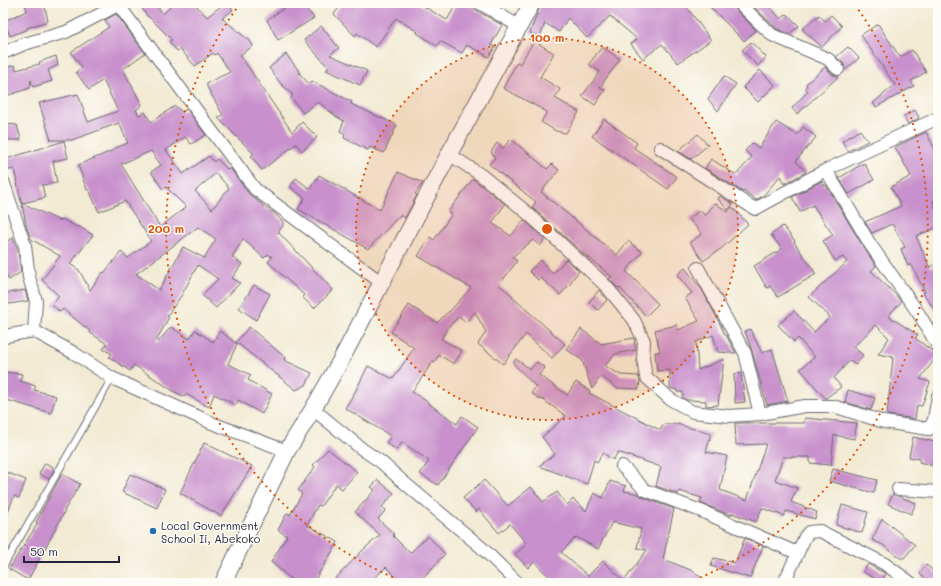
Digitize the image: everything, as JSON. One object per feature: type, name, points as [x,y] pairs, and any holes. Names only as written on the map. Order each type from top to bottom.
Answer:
[{"type":"street","points":[[480,3],[520,27]]},
{"type":"street","points":[[223,583],[288,451],[313,409],[382,283],[449,154],[532,3]]},
{"type":"street","points":[[739,3],[772,36],[828,59],[838,69]]},
{"type":"street","points":[[3,53],[24,44],[66,32],[118,4],[255,189],[382,283]]},
{"type":"street","points":[[660,148],[755,209],[826,170],[938,118]]},
{"type":"street","points":[[449,154],[481,175],[524,210],[606,286],[634,320],[644,342],[643,358],[646,377],[670,399],[693,412],[729,416],[760,414],[805,406],[833,406],[884,422],[929,429],[934,420],[938,396]]},
{"type":"street","points":[[826,170],[870,244],[919,314],[938,346]]},
{"type":"street","points":[[3,181],[25,246],[29,277],[36,301],[34,331]]},
{"type":"street","points":[[698,268],[745,353],[760,414]]},
{"type":"street","points":[[3,338],[10,334],[34,331],[74,353],[112,378],[212,423],[288,451]]},
{"type":"street","points":[[313,409],[362,449],[381,462],[482,547],[518,583]]},
{"type":"street","points":[[622,466],[645,490],[701,511],[798,553]]},
{"type":"street","points":[[898,489],[938,492]]},
{"type":"street","points":[[784,583],[805,537],[810,532],[820,531],[885,564],[911,583]]},
{"type":"lane","points":[[3,567],[112,378]]},
{"type":"building","points":[[25,3],[44,3],[48,21],[10,36],[4,21],[27,11]]},
{"type":"building","points":[[138,3],[155,3],[163,14],[174,3],[194,3],[207,17],[227,3],[233,10],[222,18],[246,38],[248,38],[253,46],[240,55],[292,132],[302,122],[317,137],[302,151],[296,144],[262,170],[251,156],[254,154],[218,118],[223,115],[207,87],[207,83],[230,72],[217,53],[215,55],[213,53],[195,66],[180,49],[177,51],[169,42],[172,40],[148,17]]},
{"type":"building","points":[[291,3],[301,3],[314,18],[278,40],[267,20]]},
{"type":"building","points":[[343,3],[418,3],[447,20],[457,3],[468,3],[473,6],[474,9],[502,25],[491,45],[495,47],[489,57],[467,45],[462,53],[440,41],[437,46],[396,18],[376,47],[357,33],[355,36],[334,14]]},
{"type":"building","points":[[541,3],[684,3],[711,40],[678,63],[662,44],[643,59],[631,44],[637,39],[610,16],[587,38],[568,18],[559,32],[545,23],[540,37],[530,33]]},
{"type":"building","points":[[706,3],[732,3],[734,8],[756,30],[744,41]]},
{"type":"building","points":[[750,3],[766,3],[781,19],[787,14],[799,26],[789,34],[777,29]]},
{"type":"building","points":[[116,14],[145,53],[123,69],[142,105],[136,110],[139,115],[145,112],[151,122],[175,106],[182,112],[187,109],[206,135],[191,144],[185,137],[166,150],[183,174],[209,156],[214,162],[217,159],[228,170],[230,168],[249,194],[273,212],[283,222],[283,226],[278,232],[333,290],[314,308],[302,297],[304,295],[268,262],[272,257],[268,254],[264,258],[243,239],[232,257],[242,264],[232,278],[240,283],[216,308],[202,295],[218,279],[198,265],[181,296],[167,316],[169,317],[156,341],[158,342],[171,327],[189,339],[195,330],[213,342],[220,331],[237,344],[228,364],[251,375],[248,380],[272,394],[262,414],[238,400],[236,405],[214,394],[209,407],[186,394],[184,396],[175,392],[134,365],[130,371],[109,357],[112,354],[103,349],[107,344],[89,332],[90,331],[63,309],[60,312],[52,305],[59,296],[42,280],[60,256],[31,239],[27,228],[14,169],[6,171],[3,160],[64,141],[68,158],[53,161],[57,183],[42,185],[45,198],[22,203],[60,221],[62,219],[77,227],[78,226],[93,235],[70,264],[79,270],[90,290],[103,272],[104,273],[121,252],[128,258],[151,241],[125,201],[99,212],[89,190],[87,190],[78,165],[128,143],[119,123],[72,140],[51,140],[39,103],[78,94],[88,122],[118,111],[103,80],[89,90],[76,72],[82,68],[71,52],[109,27],[105,20]],"holes":[[[151,151],[161,165],[151,172],[163,189],[166,187],[186,207],[160,227],[121,164]],[[216,173],[229,188],[212,209],[195,191]],[[198,227],[216,239],[204,258],[183,247],[159,290],[136,274]]]},
{"type":"building","points":[[819,15],[825,21],[831,15],[842,26],[822,47],[802,29]]},
{"type":"building","points":[[878,24],[900,57],[912,50],[926,72],[911,81],[914,86],[876,107],[873,103],[895,85],[861,35]]},
{"type":"building","points":[[321,26],[339,48],[330,55],[367,71],[360,85],[326,70],[329,68],[304,40]]},
{"type":"building","points":[[534,41],[554,53],[540,77],[560,89],[555,98],[579,112],[566,133],[556,131],[541,122],[547,112],[503,88],[517,62],[520,64]]},
{"type":"building","points":[[751,42],[766,57],[758,66],[742,50]]},
{"type":"building","points":[[602,47],[620,59],[600,87],[605,90],[595,105],[582,96],[600,72],[589,64]]},
{"type":"building","points":[[848,47],[859,58],[845,70],[844,64],[836,57]]},
{"type":"building","points":[[286,54],[300,72],[299,74],[309,84],[312,81],[352,102],[351,104],[397,125],[384,153],[370,147],[368,150],[344,138],[345,134],[340,131],[344,121],[318,102],[303,113],[291,97],[293,95],[281,84],[269,68]]},
{"type":"building","points":[[56,56],[58,65],[48,70],[52,81],[33,87],[31,80],[30,88],[3,97],[3,68],[15,65],[16,70],[40,64],[39,62]]},
{"type":"building","points":[[825,67],[833,75],[839,76],[797,114],[792,108],[808,91],[805,88],[807,86],[806,84]]},
{"type":"building","points":[[760,70],[775,85],[758,102],[743,87]]},
{"type":"building","points":[[724,76],[736,84],[718,111],[708,99]]},
{"type":"building","points":[[915,110],[919,118],[908,124],[904,116]]},
{"type":"building","points":[[604,119],[637,143],[634,148],[677,177],[668,189],[592,136]]},
{"type":"building","points":[[776,122],[797,135],[803,127],[816,137],[796,161],[806,172],[784,184],[780,176],[763,196],[756,200],[744,190],[743,192],[705,168],[711,159],[736,175],[752,157],[745,151],[752,143],[759,148]]},
{"type":"building","points":[[3,124],[17,125],[21,140],[3,140]]},
{"type":"building","points":[[860,130],[868,141],[848,151],[842,141]]},
{"type":"building","points":[[926,132],[938,155],[938,198],[933,201],[938,216],[938,227],[916,236],[930,268],[938,262],[938,314],[923,293],[925,292],[911,264],[908,266],[901,249],[905,247],[892,224],[872,233],[865,222],[901,206],[891,187],[911,176],[895,147]]},
{"type":"building","points":[[698,134],[708,145],[691,159],[678,151]]},
{"type":"building","points":[[511,139],[547,169],[552,164],[559,170],[541,192],[617,255],[628,241],[642,252],[626,271],[658,304],[646,316],[619,287],[618,288],[609,279],[612,277],[588,258],[532,207],[536,202],[489,164],[495,158],[491,152],[497,143],[503,148]]},
{"type":"building","points":[[864,163],[874,180],[849,194],[839,178]]},
{"type":"building","points":[[398,172],[423,183],[415,194],[417,195],[405,218],[400,215],[368,249],[298,209],[305,198],[290,187],[296,178],[310,189],[319,175],[380,210]]},
{"type":"building","points":[[473,179],[505,204],[492,223],[511,236],[524,220],[545,239],[540,246],[533,240],[512,257],[517,261],[499,285],[565,344],[552,358],[526,334],[503,364],[478,344],[486,332],[475,312],[466,322],[459,316],[449,326],[441,339],[462,351],[454,364],[439,355],[434,362],[433,361],[412,392],[457,424],[462,416],[478,427],[438,485],[420,474],[429,461],[402,442],[397,450],[386,443],[391,436],[345,408],[368,366],[393,379],[414,348],[391,332],[409,305],[437,323],[471,288],[418,256],[430,237],[434,240],[452,214],[448,212]]},
{"type":"building","points":[[822,181],[825,186],[826,185],[876,266],[871,271],[896,295],[901,302],[888,316],[918,335],[915,338],[938,355],[920,379],[930,382],[922,406],[917,405],[915,419],[887,415],[893,357],[878,354],[889,338],[876,325],[853,347],[863,355],[856,365],[850,360],[834,378],[841,387],[825,398],[800,369],[815,357],[798,338],[794,342],[778,325],[794,311],[814,332],[830,317],[809,297],[847,262],[843,257],[835,261],[823,241],[833,235],[813,205],[800,212],[792,197]]},
{"type":"building","points":[[720,196],[733,204],[728,210],[718,199]]},
{"type":"building","points":[[715,203],[728,212],[732,207],[748,224],[722,248],[703,261],[690,242],[702,234],[689,219],[700,210],[705,216]]},
{"type":"building","points":[[783,226],[795,241],[794,242],[816,274],[778,297],[770,286],[767,288],[754,266],[782,249],[771,235]]},
{"type":"building","points":[[13,238],[18,251],[21,272],[9,280],[3,268],[3,243]]},
{"type":"building","points":[[566,259],[579,271],[571,281],[572,282],[560,295],[541,278],[538,280],[529,271],[541,260],[553,274]]},
{"type":"building","points":[[685,268],[702,290],[736,353],[718,352],[713,335],[696,342],[698,370],[724,359],[718,405],[706,406],[706,401],[687,400],[683,398],[683,392],[677,392],[677,390],[670,388],[670,370],[657,371],[655,352],[660,352],[655,330],[677,325],[678,330],[699,321],[685,298],[692,293],[677,275]]},
{"type":"building","points":[[254,285],[270,294],[256,320],[239,308]]},
{"type":"building","points":[[25,290],[28,301],[3,305],[3,294]]},
{"type":"building","points":[[599,290],[607,300],[598,310],[589,302]]},
{"type":"building","points":[[249,327],[286,358],[284,360],[312,373],[306,385],[296,390],[236,342]]},
{"type":"building","points":[[581,329],[601,344],[634,338],[636,350],[615,354],[605,366],[621,375],[638,376],[640,380],[639,389],[617,388],[601,376],[592,389],[582,360],[566,349]]},
{"type":"building","points":[[750,329],[762,353],[772,349],[788,401],[767,405],[745,331]]},
{"type":"building","points":[[516,359],[530,369],[537,362],[545,368],[539,375],[567,395],[576,382],[590,391],[589,393],[660,430],[664,424],[677,424],[711,434],[706,452],[727,456],[720,490],[747,500],[766,444],[736,445],[735,423],[804,423],[805,418],[857,423],[854,439],[834,435],[831,465],[810,463],[810,457],[783,457],[775,480],[797,488],[791,502],[817,512],[815,519],[786,511],[784,516],[762,508],[756,522],[732,513],[731,515],[700,503],[702,498],[679,491],[678,494],[656,486],[661,467],[618,452],[613,460],[603,453],[597,462],[594,460],[587,484],[539,466],[555,454],[542,437],[566,416],[531,393],[536,387],[513,363]]},
{"type":"building","points":[[3,372],[22,374],[20,381],[36,386],[34,390],[56,396],[51,413],[3,399]]},
{"type":"building","points":[[741,373],[745,402],[735,403],[734,374]]},
{"type":"building","points":[[848,390],[875,398],[871,410],[845,402]]},
{"type":"building","points":[[913,437],[935,442],[934,445],[938,446],[938,467],[919,462],[920,459],[909,457]]},
{"type":"building","points":[[204,443],[252,466],[221,516],[180,493]]},
{"type":"building","points":[[328,449],[357,472],[342,489],[336,484],[321,506],[318,505],[307,525],[338,542],[313,583],[296,583],[271,562],[287,536],[278,530],[287,513],[290,515],[302,494],[298,490],[315,467],[313,465]]},
{"type":"building","points":[[45,463],[53,467],[54,470],[49,479],[39,474]]},
{"type":"building","points":[[833,469],[877,480],[874,493],[829,481]]},
{"type":"building","points":[[3,471],[26,480],[19,498],[14,496],[4,522]]},
{"type":"building","points":[[62,474],[80,484],[64,511],[28,580],[9,569],[38,523],[36,522]]},
{"type":"building","points":[[130,474],[165,489],[157,508],[122,492]]},
{"type":"building","points":[[378,480],[394,493],[382,507],[386,510],[378,519],[394,534],[393,536],[410,553],[428,536],[445,554],[418,583],[402,583],[386,567],[369,583],[331,583],[380,535],[355,512],[375,490],[371,487]]},
{"type":"building","points":[[484,480],[508,506],[531,487],[543,502],[557,492],[567,505],[573,499],[586,511],[594,493],[603,498],[610,481],[626,486],[624,491],[639,494],[642,497],[674,509],[663,559],[693,571],[708,583],[556,583],[534,562],[528,568],[515,554],[527,544],[510,524],[499,533],[479,509],[476,512],[463,498]],"holes":[[[612,522],[641,529],[637,548],[647,550],[624,581],[603,561],[588,576],[561,552],[576,537],[598,549]]]},
{"type":"building","points":[[893,494],[916,503],[911,514],[888,504]]},
{"type":"building","points":[[842,505],[868,512],[862,533],[836,525]]},
{"type":"building","points":[[882,519],[915,545],[904,558],[900,558],[883,545],[872,540]]},
{"type":"building","points":[[745,538],[763,546],[750,578],[711,566],[714,558],[735,563]]},
{"type":"building","points":[[868,564],[886,574],[881,582],[863,572]]},
{"type":"building","points":[[926,565],[938,574],[938,578],[934,583],[931,583],[920,574]]},
{"type":"place","name":"Local Government School Ii, Abekoko","points":[[153,531]]}]
